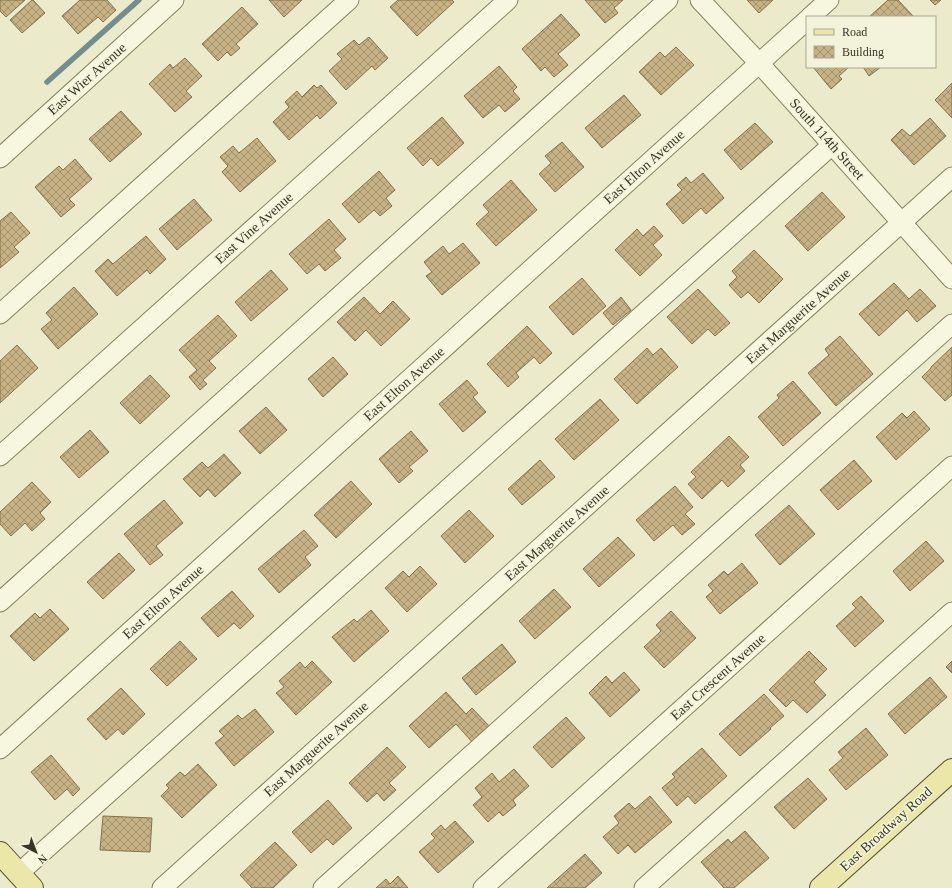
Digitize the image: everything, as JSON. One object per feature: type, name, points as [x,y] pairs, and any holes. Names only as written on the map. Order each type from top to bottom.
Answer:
[{"type":"main road","name":"East Broadway Road","points":[[821,888],[952,770]]},
{"type":"main road","points":[[0,854],[25,881]]},
{"type":"street","name":"East Wier Avenue","points":[[0,158],[174,0]]},
{"type":"street","points":[[0,314],[349,0]]},
{"type":"street","name":"East Vine Avenue","points":[[0,456],[508,0]]},
{"type":"street","points":[[0,602],[668,0]]},
{"type":"street","name":"South 114th Street","points":[[700,0],[952,279]]},
{"type":"street","points":[[811,16],[829,0]]},
{"type":"street","name":"East Elton Avenue","points":[[0,749],[806,21]]},
{"type":"street","points":[[25,881],[832,145]]},
{"type":"street","name":"East Marguerite Avenue","points":[[162,888],[952,177]]},
{"type":"street","points":[[323,888],[952,324]]},
{"type":"street","name":"East Crescent Avenue","points":[[483,888],[952,466]]},
{"type":"street","points":[[644,888],[952,612]]},
{"type":"building","points":[[0,0],[25,0],[6,17],[0,11]]},
{"type":"building","points":[[32,0],[45,13],[22,33],[10,20]]},
{"type":"building","points":[[80,0],[107,0],[116,10],[103,22],[98,17],[78,34],[62,16]]},
{"type":"building","points":[[269,0],[302,0],[284,17]]},
{"type":"building","points":[[398,0],[452,0],[454,2],[417,36],[390,7]]},
{"type":"building","points":[[585,0],[623,0],[614,8],[618,13],[605,23]]},
{"type":"building","points":[[747,0],[773,0],[759,13]]},
{"type":"building","points":[[888,0],[898,0],[913,16],[870,16]]},
{"type":"building","points":[[930,0],[941,0],[935,5]]},
{"type":"building","points":[[242,7],[258,24],[236,44],[240,48],[231,56],[227,52],[218,61],[202,44]]},
{"type":"building","points":[[561,14],[580,35],[558,54],[568,65],[554,77],[545,67],[541,71],[522,49]]},
{"type":"building","points":[[369,37],[388,58],[375,70],[372,66],[346,90],[329,71],[342,59],[337,54],[354,40],[359,45]]},
{"type":"building","points":[[676,47],[694,65],[661,95],[639,72],[660,52],[665,57]]},
{"type":"building","points":[[185,58],[202,76],[186,91],[192,97],[175,112],[149,84],[170,64],[173,68]]},
{"type":"building","points":[[499,66],[517,87],[513,91],[520,99],[505,112],[499,105],[483,118],[464,96]]},
{"type":"building","points":[[814,68],[848,68],[839,76],[842,79],[831,89]]},
{"type":"building","points":[[864,68],[880,68],[869,76]]},
{"type":"building","points":[[952,83],[952,118],[935,100]]},
{"type":"building","points":[[314,85],[317,88],[321,85],[337,103],[320,119],[317,115],[289,140],[273,122],[289,107],[285,102],[297,91],[302,97]]},
{"type":"building","points":[[624,95],[641,115],[602,148],[585,128]]},
{"type":"building","points":[[121,111],[142,134],[110,162],[89,139]]},
{"type":"building","points":[[442,117],[464,143],[438,166],[431,158],[423,166],[407,148]]},
{"type":"building","points":[[930,118],[946,136],[914,165],[891,140],[902,129],[910,136]]},
{"type":"building","points":[[755,123],[773,142],[741,170],[724,150]]},
{"type":"building","points":[[257,138],[276,161],[240,192],[222,172],[228,166],[220,157],[233,146],[239,153]]},
{"type":"building","points":[[562,142],[584,167],[555,192],[539,174],[551,163],[545,156]]},
{"type":"building","points":[[75,159],[92,179],[69,199],[75,205],[61,217],[35,187],[59,166],[63,170]]},
{"type":"building","points":[[379,171],[395,190],[386,198],[392,206],[380,216],[374,210],[359,223],[342,204]]},
{"type":"building","points":[[703,173],[724,198],[706,214],[701,208],[683,224],[666,204],[682,190],[677,185],[686,177],[691,183]]},
{"type":"building","points":[[511,180],[537,210],[496,246],[476,224],[489,212],[483,205]]},
{"type":"building","points":[[822,192],[845,217],[808,251],[785,226]]},
{"type":"building","points":[[194,199],[212,220],[177,250],[159,229]]},
{"type":"building","points":[[11,212],[30,233],[14,247],[19,252],[0,268],[0,221]]},
{"type":"building","points":[[329,219],[346,239],[334,250],[341,258],[325,271],[319,264],[307,274],[289,254]]},
{"type":"building","points":[[654,226],[663,236],[653,245],[662,255],[640,276],[615,250],[637,229],[643,236]]},
{"type":"building","points":[[146,236],[166,259],[150,274],[147,270],[117,296],[95,271],[108,259],[113,264]]},
{"type":"building","points":[[463,243],[480,263],[442,295],[426,276],[432,272],[424,262],[443,246],[449,254]]},
{"type":"building","points":[[754,250],[783,279],[759,303],[748,292],[741,298],[729,285],[737,277],[732,271]]},
{"type":"building","points":[[271,270],[288,289],[251,321],[235,302]]},
{"type":"building","points":[[582,278],[606,306],[573,335],[549,307]]},
{"type":"building","points":[[894,283],[909,299],[920,289],[936,306],[917,322],[907,310],[879,336],[859,314]]},
{"type":"building","points":[[74,287],[98,314],[58,349],[41,329],[52,320],[46,313]]},
{"type":"building","points":[[698,289],[730,323],[715,336],[708,329],[692,344],[667,317]]},
{"type":"building","points":[[364,297],[380,314],[393,301],[410,319],[381,346],[366,330],[355,341],[337,322]]},
{"type":"building","points":[[621,297],[631,310],[613,325],[603,313]]},
{"type":"building","points":[[218,315],[237,336],[209,361],[216,368],[203,380],[207,384],[200,390],[189,377],[197,370],[179,350]]},
{"type":"building","points":[[527,326],[552,353],[540,364],[534,357],[516,373],[519,377],[508,387],[487,364]]},
{"type":"building","points":[[840,336],[873,374],[836,406],[808,373],[829,355],[825,349]]},
{"type":"building","points":[[17,345],[38,368],[0,403],[0,361]]},
{"type":"building","points":[[952,347],[952,395],[945,401],[922,377]]},
{"type":"building","points":[[647,348],[653,355],[661,348],[678,367],[637,404],[614,379]]},
{"type":"building","points":[[333,357],[348,374],[323,397],[308,379]]},
{"type":"building","points":[[150,375],[170,396],[140,424],[120,403]]},
{"type":"building","points":[[467,380],[478,393],[473,397],[486,412],[463,432],[439,404]]},
{"type":"building","points":[[793,381],[821,413],[783,446],[758,417],[779,398],[777,395]]},
{"type":"building","points":[[600,399],[619,420],[574,460],[555,439]]},
{"type":"building","points":[[266,407],[287,430],[260,454],[239,431]]},
{"type":"building","points":[[914,411],[930,429],[896,460],[876,437],[902,413],[907,418]]},
{"type":"building","points":[[90,430],[109,452],[79,478],[60,457]]},
{"type":"building","points":[[411,431],[428,451],[409,467],[413,471],[399,483],[379,459]]},
{"type":"building","points":[[729,436],[749,457],[740,465],[745,471],[728,487],[722,480],[702,499],[688,484],[696,477],[691,472]]},
{"type":"building","points":[[224,454],[241,473],[215,497],[208,489],[200,497],[183,479],[202,462],[208,468]]},
{"type":"building","points":[[540,460],[555,477],[522,505],[508,489]]},
{"type":"building","points":[[854,460],[872,481],[838,510],[820,490]]},
{"type":"building","points":[[351,481],[372,504],[336,538],[314,515]]},
{"type":"building","points":[[32,482],[51,502],[40,513],[45,519],[32,531],[25,523],[11,536],[0,524],[0,512]]},
{"type":"building","points":[[675,486],[693,507],[685,514],[695,524],[682,535],[673,525],[654,541],[636,520]]},
{"type":"building","points":[[164,500],[183,523],[156,546],[163,555],[150,565],[124,534]]},
{"type":"building","points":[[789,505],[815,534],[780,565],[755,535]]},
{"type":"building","points":[[469,510],[494,536],[465,563],[441,536]]},
{"type":"building","points":[[304,530],[318,546],[305,557],[311,565],[279,593],[258,569]]},
{"type":"building","points":[[618,537],[635,555],[599,587],[583,569]]},
{"type":"building","points":[[926,541],[944,561],[910,591],[893,571]]},
{"type":"building","points":[[119,553],[135,570],[103,599],[87,582]]},
{"type":"building","points":[[742,563],[758,583],[720,614],[706,597],[713,591],[708,585],[724,571],[728,575]]},
{"type":"building","points":[[420,566],[437,584],[407,612],[385,588],[403,571],[409,577]]},
{"type":"building","points":[[554,589],[571,607],[535,639],[519,621]]},
{"type":"building","points":[[232,591],[254,616],[240,629],[234,623],[218,637],[201,618]]},
{"type":"building","points":[[861,596],[884,621],[855,647],[836,626],[856,608],[852,604]]},
{"type":"building","points":[[50,609],[69,629],[34,661],[10,636],[35,613],[40,618]]},
{"type":"building","points":[[371,610],[389,631],[354,662],[332,637],[354,619],[357,622]]},
{"type":"building","points":[[671,611],[696,638],[664,668],[644,647],[661,631],[656,625]]},
{"type":"building","points":[[180,641],[197,659],[167,686],[150,669]]},
{"type":"building","points":[[502,644],[516,662],[476,695],[462,678]]},
{"type":"building","points":[[809,651],[827,669],[814,682],[826,695],[807,713],[793,700],[786,707],[769,690]]},
{"type":"building","points":[[312,661],[332,682],[296,715],[276,693],[284,687],[279,681],[300,662],[305,668]]},
{"type":"building","points":[[952,661],[952,673],[946,667]]},
{"type":"building","points":[[624,672],[640,690],[610,717],[589,693],[606,676],[612,683]]},
{"type":"building","points":[[930,677],[947,697],[905,734],[888,714]]},
{"type":"building","points":[[121,688],[145,714],[123,735],[118,729],[106,740],[87,719]]},
{"type":"building","points":[[446,692],[466,714],[472,708],[490,727],[473,743],[456,724],[429,748],[409,726]]},
{"type":"building","points":[[764,694],[784,716],[740,756],[719,734]]},
{"type":"building","points":[[255,709],[274,732],[234,766],[215,743],[224,736],[219,731],[238,715],[242,719]]},
{"type":"building","points":[[566,717],[585,738],[552,768],[533,747]]},
{"type":"building","points":[[866,728],[888,755],[846,790],[829,770],[843,758],[838,752]]},
{"type":"building","points":[[387,747],[406,767],[389,783],[396,790],[384,801],[377,793],[367,802],[349,783]]},
{"type":"building","points":[[702,748],[727,776],[695,804],[688,796],[677,806],[662,788],[675,777],[672,774]]},
{"type":"building","points":[[51,755],[80,789],[73,796],[67,789],[55,800],[31,772]]},
{"type":"building","points":[[198,764],[217,785],[182,818],[161,796],[169,788],[166,785],[180,772],[185,776]]},
{"type":"building","points":[[514,769],[529,786],[513,800],[516,805],[503,816],[499,812],[488,822],[473,805],[482,797],[475,788],[492,773],[499,782]]},
{"type":"building","points":[[808,778],[827,799],[794,829],[774,807]]},
{"type":"building","points":[[650,796],[672,822],[635,853],[628,845],[618,854],[603,837],[619,823],[614,816],[629,803],[635,809]]},
{"type":"building","points":[[328,800],[352,828],[333,845],[327,839],[311,853],[292,832]]},
{"type":"building","points":[[103,816],[152,818],[150,852],[100,850]]},
{"type":"building","points":[[455,821],[474,842],[438,873],[419,852],[435,838],[431,834],[441,825],[445,830]]},
{"type":"building","points":[[745,831],[769,858],[734,888],[724,888],[701,862],[728,839],[731,843]]},
{"type":"building","points":[[275,842],[297,865],[273,888],[252,888],[240,875]]},
{"type":"building","points":[[585,854],[602,873],[585,888],[547,888]]},
{"type":"building","points":[[398,876],[408,888],[376,888],[386,879],[390,884]]},
{"type":"waterway","points":[[47,82],[139,0]]}]
